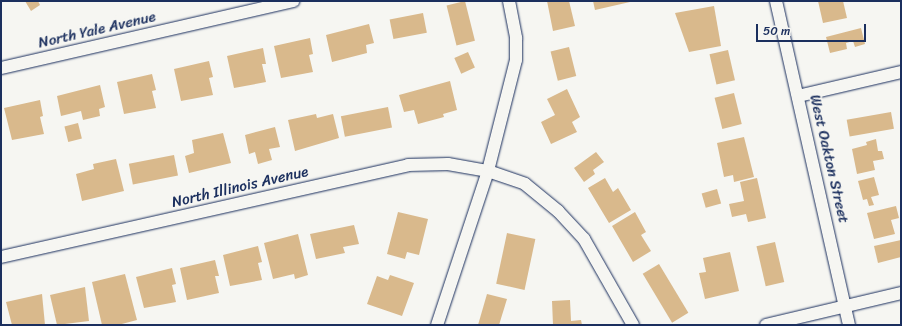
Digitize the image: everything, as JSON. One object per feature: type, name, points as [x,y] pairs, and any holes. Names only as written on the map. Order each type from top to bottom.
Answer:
[{"type":"street","name":"North Yale Avenue","points":[[1,68],[251,5],[293,1]]},
{"type":"street","points":[[437,325],[488,171],[516,60],[516,38],[509,1]]},
{"type":"street","name":"West Oakton Street","points":[[776,1],[849,325]]},
{"type":"street","points":[[798,96],[901,72]]},
{"type":"street","name":"North Illinois Avenue","points":[[1,257],[408,165],[448,164],[488,171],[525,184],[558,211],[584,239],[633,325]]},
{"type":"street","points":[[766,325],[901,293]]},
{"type":"building","points":[[25,1],[38,1],[40,5],[31,11]]},
{"type":"building","points":[[465,1],[475,41],[456,45],[447,6]]},
{"type":"building","points":[[547,1],[569,1],[575,26],[553,31]]},
{"type":"building","points":[[593,1],[630,1],[630,2],[595,10]]},
{"type":"building","points":[[818,1],[843,1],[847,18],[823,23]]},
{"type":"building","points":[[714,6],[721,46],[689,52],[675,13]]},
{"type":"building","points":[[423,13],[427,33],[393,39],[390,19]]},
{"type":"building","points":[[369,24],[374,43],[366,45],[367,53],[332,62],[326,35]]},
{"type":"building","points":[[861,28],[865,44],[855,47],[853,41],[846,43],[847,49],[830,53],[826,37]]},
{"type":"building","points":[[310,38],[313,54],[309,55],[313,72],[281,78],[274,46]]},
{"type":"building","points":[[569,47],[576,76],[558,81],[551,52]]},
{"type":"building","points":[[263,48],[266,64],[262,64],[266,82],[234,88],[227,56]]},
{"type":"building","points":[[728,50],[735,80],[716,84],[709,54]]},
{"type":"building","points":[[468,52],[475,68],[461,74],[454,58]]},
{"type":"building","points":[[209,61],[213,77],[209,78],[213,95],[181,101],[174,69]]},
{"type":"building","points":[[152,74],[156,90],[152,91],[156,108],[124,114],[117,82]]},
{"type":"building","points":[[450,81],[457,110],[443,114],[444,117],[418,124],[414,110],[404,112],[399,95]]},
{"type":"building","points":[[100,85],[105,107],[99,109],[100,116],[83,120],[81,111],[61,116],[57,96]]},
{"type":"building","points":[[567,89],[580,117],[572,122],[577,132],[551,144],[541,122],[555,115],[547,99]]},
{"type":"building","points":[[734,93],[742,124],[722,129],[715,98]]},
{"type":"building","points":[[40,100],[43,116],[40,117],[44,134],[12,140],[4,108]]},
{"type":"building","points":[[388,107],[392,128],[345,137],[341,116]]},
{"type":"building","points":[[891,112],[894,129],[850,137],[847,120]]},
{"type":"building","points":[[316,114],[317,118],[333,114],[339,138],[295,151],[288,120]]},
{"type":"building","points":[[78,123],[82,139],[68,142],[64,126]]},
{"type":"building","points":[[275,127],[280,147],[269,149],[272,160],[258,164],[255,152],[249,154],[245,135]]},
{"type":"building","points":[[223,133],[231,163],[189,173],[185,156],[194,153],[192,140]]},
{"type":"building","points":[[744,137],[754,177],[734,182],[733,175],[724,177],[717,143]]},
{"type":"building","points":[[876,139],[878,151],[882,151],[884,159],[873,161],[875,170],[857,174],[852,149],[867,145],[866,142]]},
{"type":"building","points":[[596,152],[604,162],[593,170],[595,174],[584,182],[574,168]]},
{"type":"building","points":[[174,155],[178,176],[133,184],[129,164]]},
{"type":"building","points":[[116,159],[124,191],[82,201],[76,174],[94,169],[93,164]]},
{"type":"building","points":[[874,177],[879,195],[871,197],[874,205],[869,206],[867,199],[863,200],[858,181]]},
{"type":"building","points":[[605,178],[613,192],[618,188],[631,210],[609,223],[588,188]]},
{"type":"building","points":[[757,178],[766,218],[748,222],[746,214],[732,217],[729,204],[744,201],[740,182]]},
{"type":"building","points":[[717,189],[721,203],[706,208],[702,193]]},
{"type":"building","points":[[896,206],[899,218],[891,220],[895,234],[874,239],[867,213]]},
{"type":"building","points":[[398,212],[428,219],[419,255],[407,252],[405,259],[387,254]]},
{"type":"building","points":[[635,212],[646,232],[641,235],[651,251],[633,262],[612,226]]},
{"type":"building","points":[[354,225],[359,244],[343,247],[345,253],[316,259],[310,234]]},
{"type":"building","points":[[507,233],[535,239],[525,290],[496,284]]},
{"type":"building","points":[[298,234],[308,275],[295,279],[294,274],[273,279],[264,243]]},
{"type":"building","points":[[901,240],[901,257],[878,263],[874,246]]},
{"type":"building","points":[[775,242],[784,282],[766,286],[756,246]]},
{"type":"building","points":[[258,246],[262,262],[258,263],[262,280],[230,286],[223,255]]},
{"type":"building","points":[[730,252],[739,291],[705,299],[699,273],[706,272],[703,258]]},
{"type":"building","points":[[215,260],[219,276],[215,276],[219,293],[187,300],[180,268]]},
{"type":"building","points":[[659,264],[688,313],[672,323],[643,274]]},
{"type":"building","points":[[172,268],[176,284],[172,285],[176,302],[144,308],[136,277]]},
{"type":"building","points":[[125,274],[137,320],[118,325],[102,325],[92,282]]},
{"type":"building","points":[[390,275],[414,283],[402,316],[367,304],[377,276],[388,280]]},
{"type":"building","points":[[85,287],[89,321],[57,325],[50,295]]},
{"type":"building","points":[[42,294],[45,325],[12,325],[6,302]]},
{"type":"building","points":[[487,294],[507,299],[499,325],[478,325]]},
{"type":"building","points":[[570,300],[571,321],[581,320],[582,325],[553,325],[552,301]]}]
